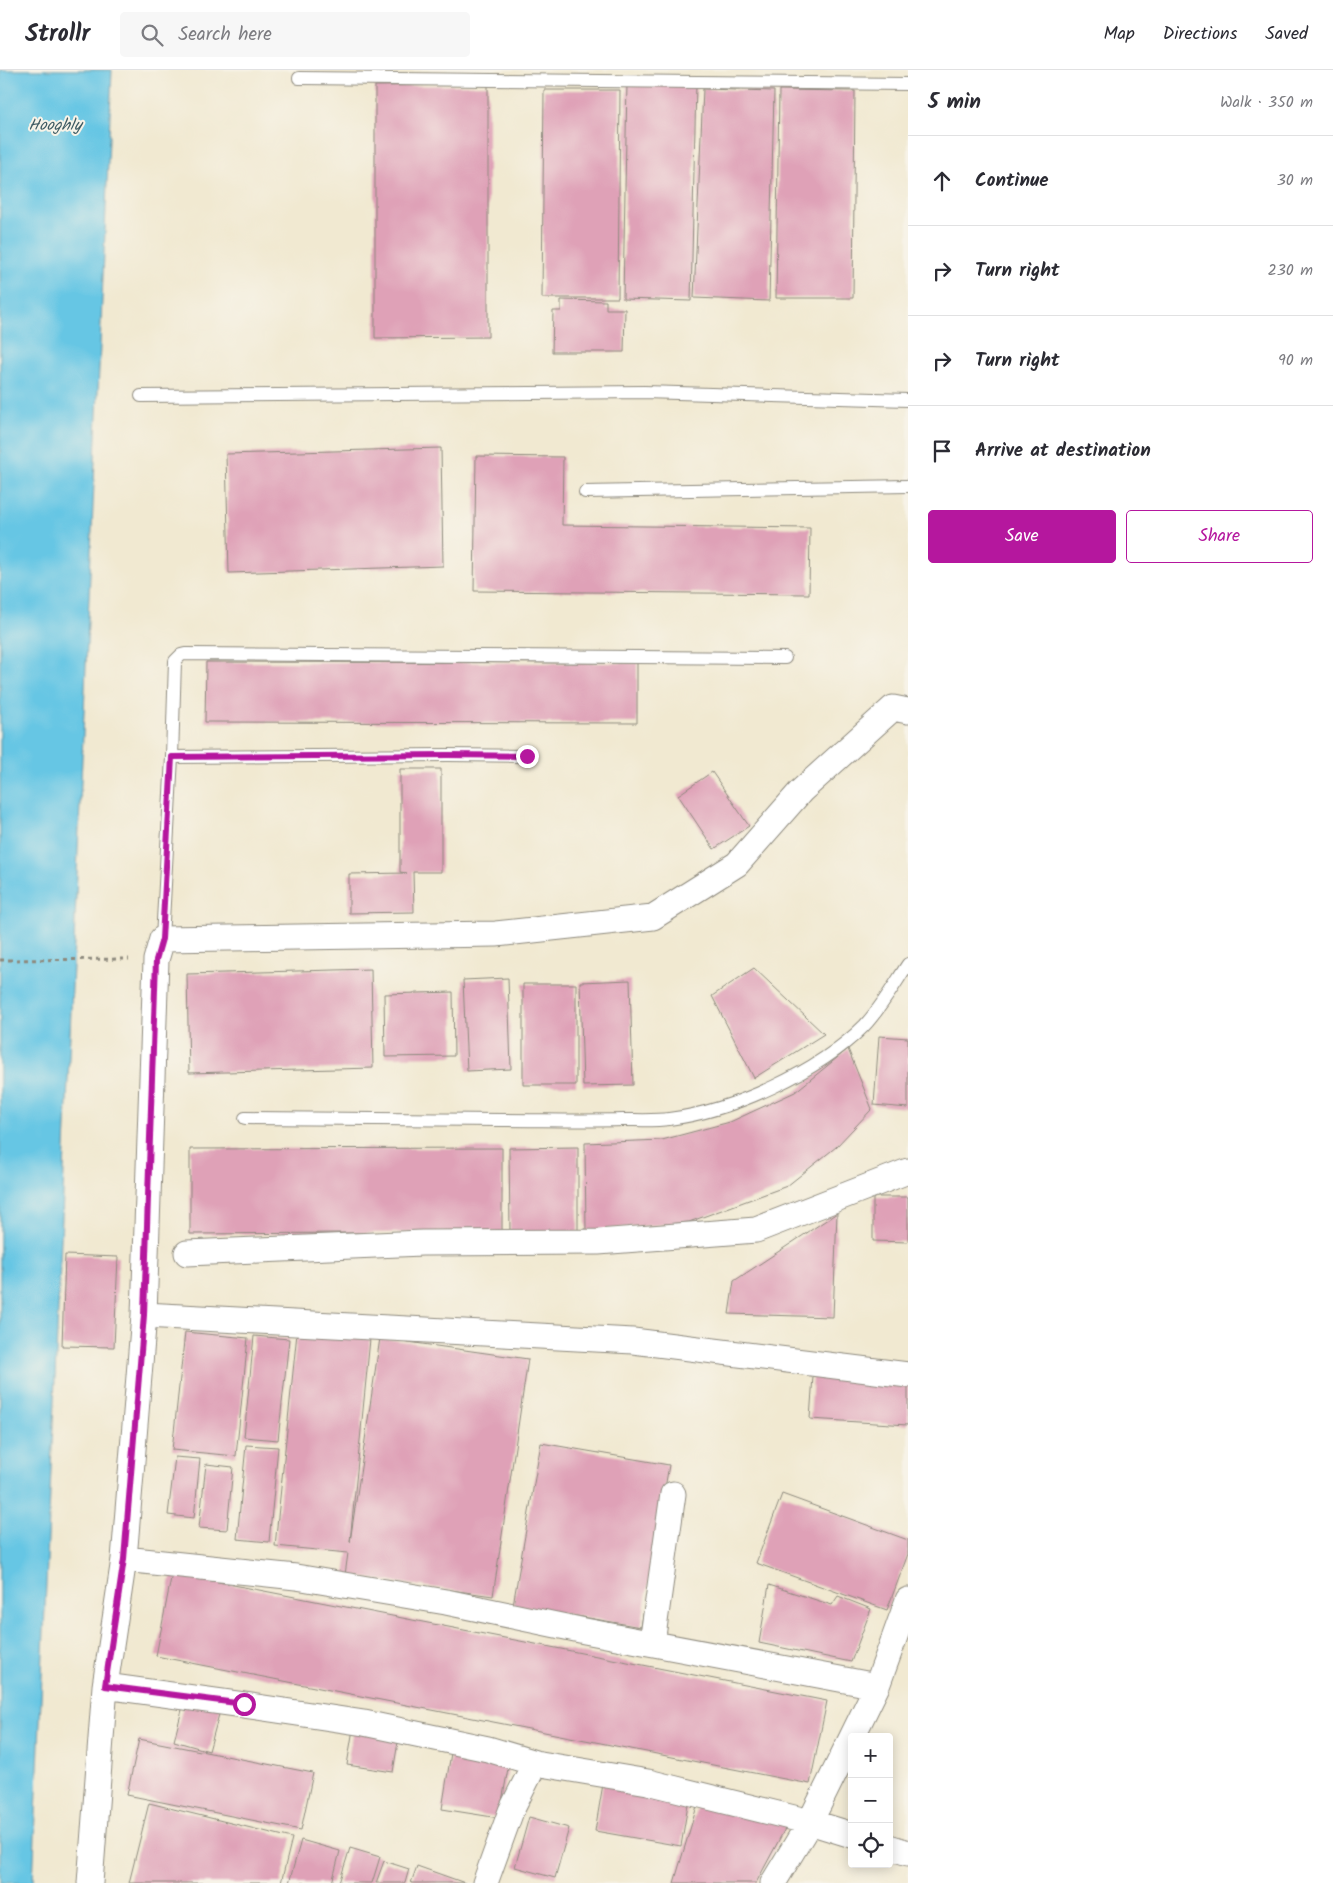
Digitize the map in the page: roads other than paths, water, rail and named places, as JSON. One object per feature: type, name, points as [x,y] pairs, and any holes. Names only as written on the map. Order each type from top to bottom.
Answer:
[{"type":"street","points":[[90,1883],[105,1686],[124,1559],[144,1315],[159,950],[496,934],[653,917],[738,864],[808,784],[893,708],[908,711]]},
{"type":"street","points":[[187,1253],[422,1243],[598,1242],[756,1230],[908,1170]]},
{"type":"street","points":[[144,1315],[633,1340],[908,1375]]},
{"type":"street","points":[[652,1643],[673,1494]]},
{"type":"street","points":[[124,1559],[296,1577],[446,1602],[877,1686]]},
{"type":"street","points":[[854,1733],[877,1686],[908,1600]]},
{"type":"street","points":[[105,1686],[244,1704],[364,1723],[488,1749],[535,1763],[648,1782],[810,1822],[848,1834]]},
{"type":"street","points":[[773,1883],[810,1822],[848,1745]]},
{"type":"street","points":[[485,1883],[511,1811],[535,1763]]},
{"type":"street","points":[[893,1848],[908,1853]]},
{"type":"lane","points":[[299,78],[908,84]]},
{"type":"lane","points":[[140,396],[644,392],[908,400]]},
{"type":"lane","points":[[585,492],[908,486]]},
{"type":"lane","points":[[159,950],[172,757],[175,661],[181,655],[785,658]]},
{"type":"lane","points":[[172,757],[527,756]]},
{"type":"lane","points":[[245,1118],[601,1121],[669,1119],[704,1112],[774,1087],[800,1074],[848,1041],[864,1025],[908,964]]},
{"type":"water","name":"Hooghly","points":[[0,70],[112,70],[33,1883],[0,1883]]}]
